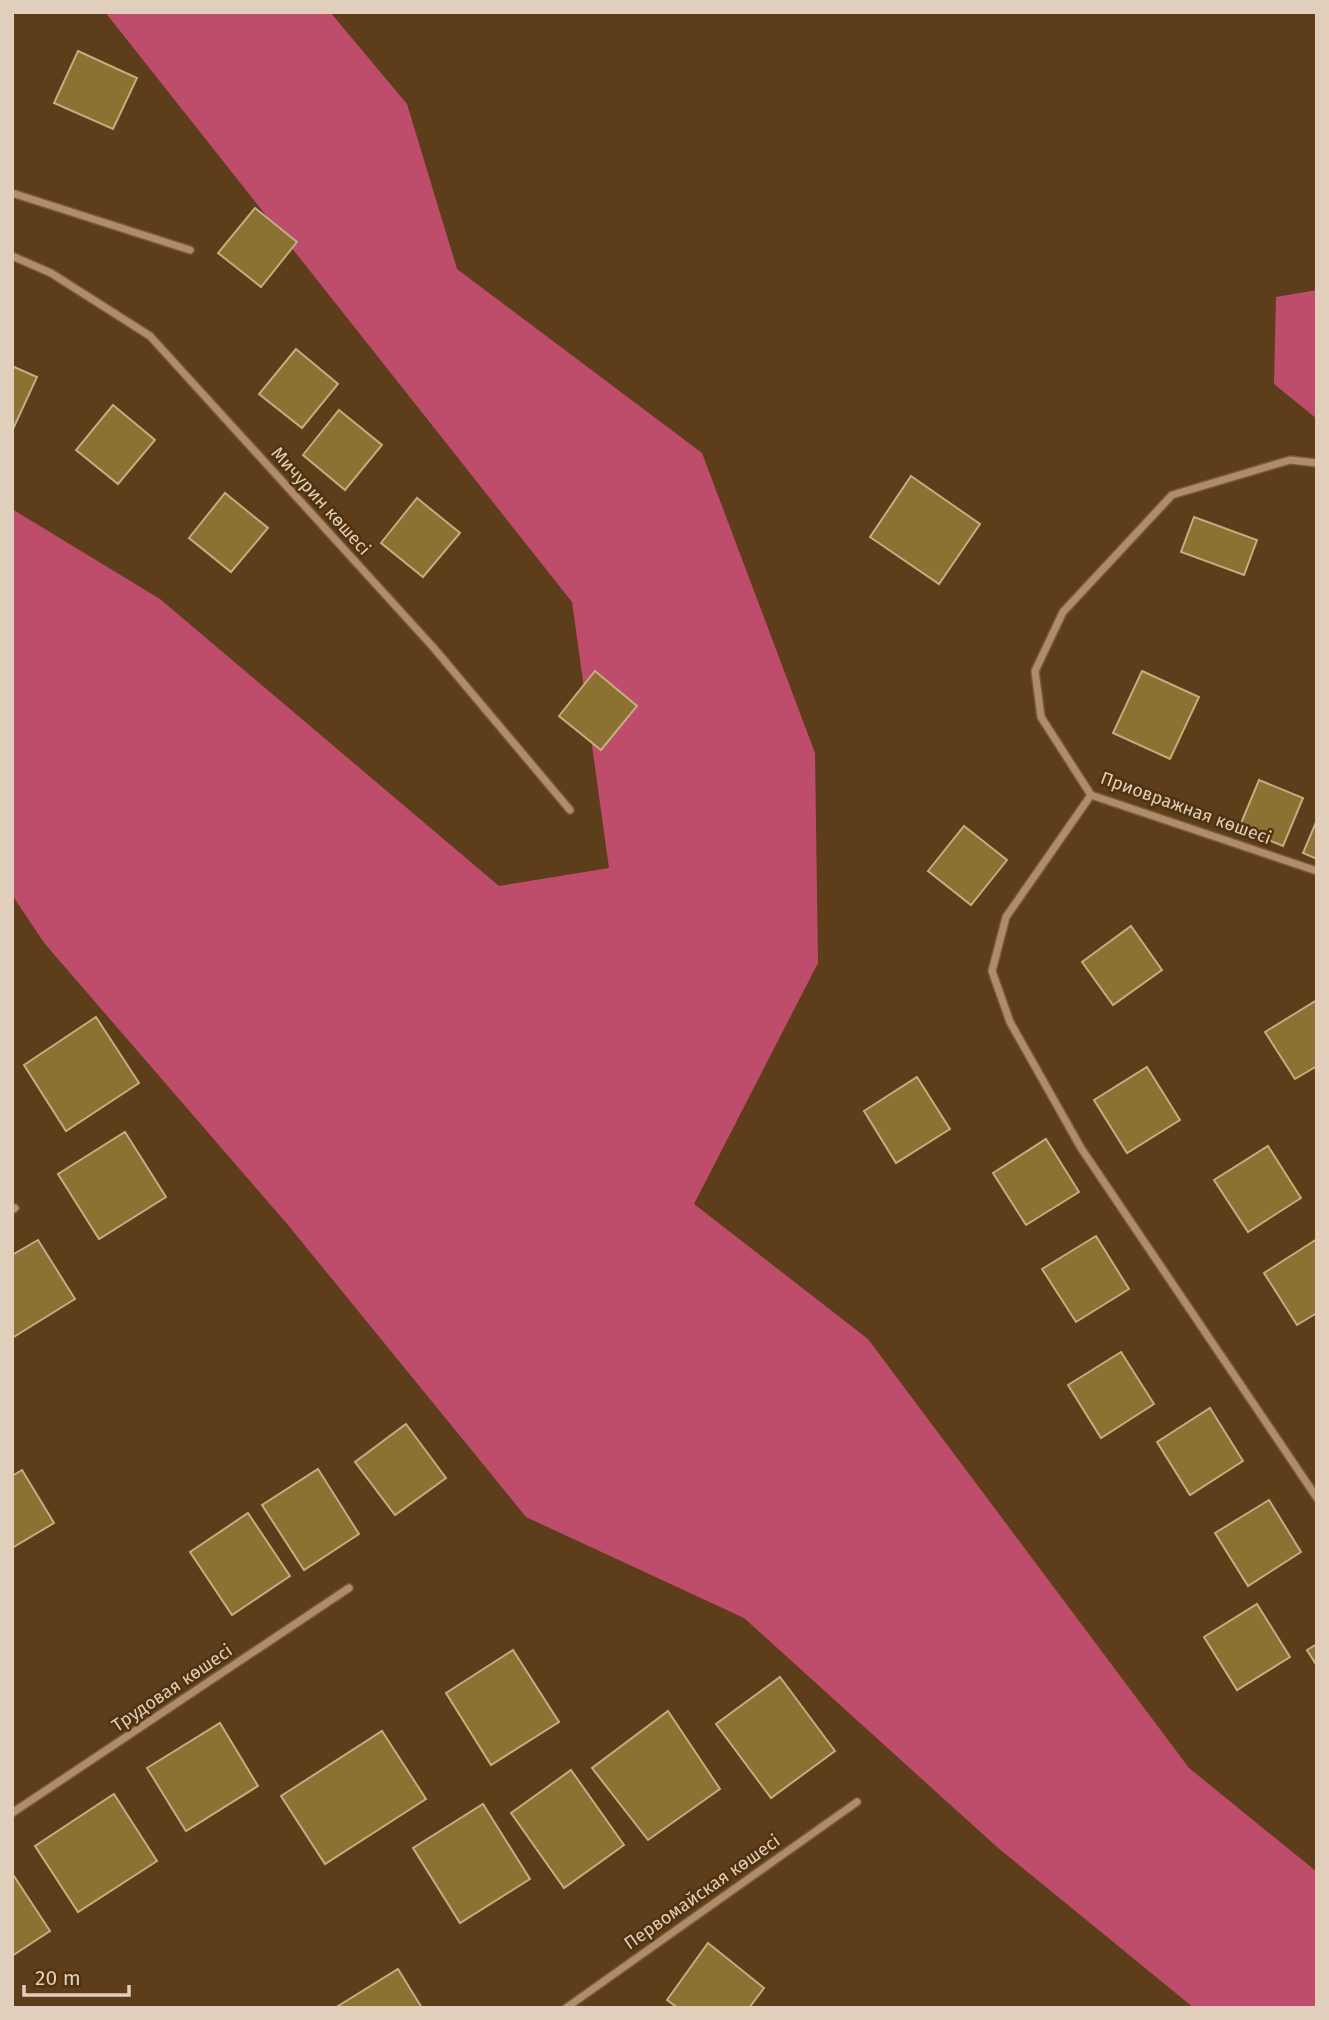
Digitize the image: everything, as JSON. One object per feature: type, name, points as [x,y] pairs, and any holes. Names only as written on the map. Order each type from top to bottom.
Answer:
[{"type":"street","points":[[12,193],[190,250]]},
{"type":"street","name":"Мичурин көшесі","points":[[12,256],[51,273],[150,336],[433,647],[570,810]]},
{"type":"street","name":"Приовражная көшесі","points":[[1317,463],[1290,460],[1172,495],[1063,612],[1035,671],[1041,717],[1091,795],[1317,871]]},
{"type":"street","points":[[1091,795],[1006,917],[992,971],[1010,1022],[1080,1147],[1317,1498]]},
{"type":"street","name":"Трудовая көшесі","points":[[12,1813],[349,1588]]},
{"type":"street","name":"Первомайская көшесі","points":[[566,2008],[857,1802]]},
{"type":"shaded area","points":[[105,12],[330,12],[407,104],[457,269],[702,453],[815,753],[818,963],[694,1204],[868,1339],[1189,1768],[1317,1872],[1317,2008],[1194,2008],[997,1847],[744,1618],[526,1517],[288,1225],[45,944],[12,895],[12,509],[160,599],[499,886],[609,868],[572,602]]},
{"type":"shaded area","points":[[1317,290],[1317,419],[1274,384],[1276,297]]},
{"type":"building","points":[[78,51],[137,78],[113,129],[54,103]]},
{"type":"building","points":[[255,208],[297,242],[261,287],[218,253]]},
{"type":"building","points":[[296,349],[338,384],[302,428],[259,394]]},
{"type":"building","points":[[12,366],[37,377],[13,429],[12,429]]},
{"type":"building","points":[[113,405],[155,440],[118,484],[76,450]]},
{"type":"building","points":[[339,410],[382,445],[345,490],[303,455]]},
{"type":"building","points":[[911,476],[980,524],[939,584],[870,537]]},
{"type":"building","points":[[225,493],[268,528],[231,572],[189,538]]},
{"type":"building","points":[[417,498],[460,533],[423,577],[381,543]]},
{"type":"building","points":[[1194,517],[1257,540],[1244,575],[1181,552]]},
{"type":"building","points":[[595,671],[637,706],[601,750],[559,716]]},
{"type":"building","points":[[1142,671],[1199,697],[1170,759],[1113,733]]},
{"type":"building","points":[[1259,780],[1303,798],[1283,846],[1239,828]]},
{"type":"building","points":[[1317,820],[1317,859],[1303,853]]},
{"type":"building","points":[[964,826],[1007,860],[971,905],[928,871]]},
{"type":"building","points":[[1131,926],[1162,970],[1113,1005],[1082,962]]},
{"type":"building","points":[[1317,1000],[1317,1066],[1295,1079],[1265,1032]]},
{"type":"building","points":[[96,1017],[139,1083],[66,1131],[24,1065]]},
{"type":"building","points":[[1147,1067],[1180,1120],[1127,1153],[1094,1100]]},
{"type":"building","points":[[917,1077],[950,1129],[896,1163],[864,1111]]},
{"type":"building","points":[[125,1132],[166,1197],[99,1239],[58,1174]]},
{"type":"building","points":[[1046,1139],[1079,1192],[1026,1225],[993,1173]]},
{"type":"building","points":[[1268,1146],[1301,1198],[1248,1232],[1214,1180]]},
{"type":"building","points":[[1096,1236],[1129,1289],[1076,1322],[1042,1269]]},
{"type":"building","points":[[1317,1239],[1317,1313],[1297,1325],[1264,1273]]},
{"type":"building","points":[[38,1240],[75,1299],[12,1338],[12,1255]]},
{"type":"building","points":[[1121,1352],[1154,1404],[1101,1438],[1068,1385]]},
{"type":"building","points":[[1210,1408],[1243,1461],[1190,1495],[1157,1442]]},
{"type":"building","points":[[406,1424],[446,1478],[395,1515],[355,1462]]},
{"type":"building","points":[[318,1469],[359,1534],[304,1570],[262,1505]]},
{"type":"building","points":[[22,1470],[54,1523],[12,1548],[12,1476]]},
{"type":"building","points":[[1269,1500],[1301,1552],[1248,1586],[1215,1533]]},
{"type":"building","points":[[248,1513],[290,1576],[232,1615],[190,1552]]},
{"type":"building","points":[[1257,1604],[1290,1657],[1237,1690],[1204,1637]]},
{"type":"building","points":[[1317,1644],[1317,1666],[1307,1650]]},
{"type":"building","points":[[513,1650],[559,1722],[491,1765],[446,1693]]},
{"type":"building","points":[[780,1677],[835,1751],[771,1798],[716,1724]]},
{"type":"building","points":[[668,1711],[720,1789],[648,1840],[592,1768]]},
{"type":"building","points":[[220,1723],[258,1786],[186,1831],[147,1768]]},
{"type":"building","points":[[382,1731],[426,1799],[325,1864],[281,1796]]},
{"type":"building","points":[[571,1770],[624,1845],[564,1888],[511,1813]]},
{"type":"building","points":[[114,1794],[157,1861],[78,1912],[35,1846]]},
{"type":"building","points":[[483,1804],[530,1879],[460,1923],[413,1848]]},
{"type":"building","points":[[12,1873],[50,1931],[12,1956]]},
{"type":"building","points":[[708,1943],[764,1988],[749,2008],[678,2008],[667,2000]]},
{"type":"building","points":[[398,1969],[422,2008],[335,2008]]}]
